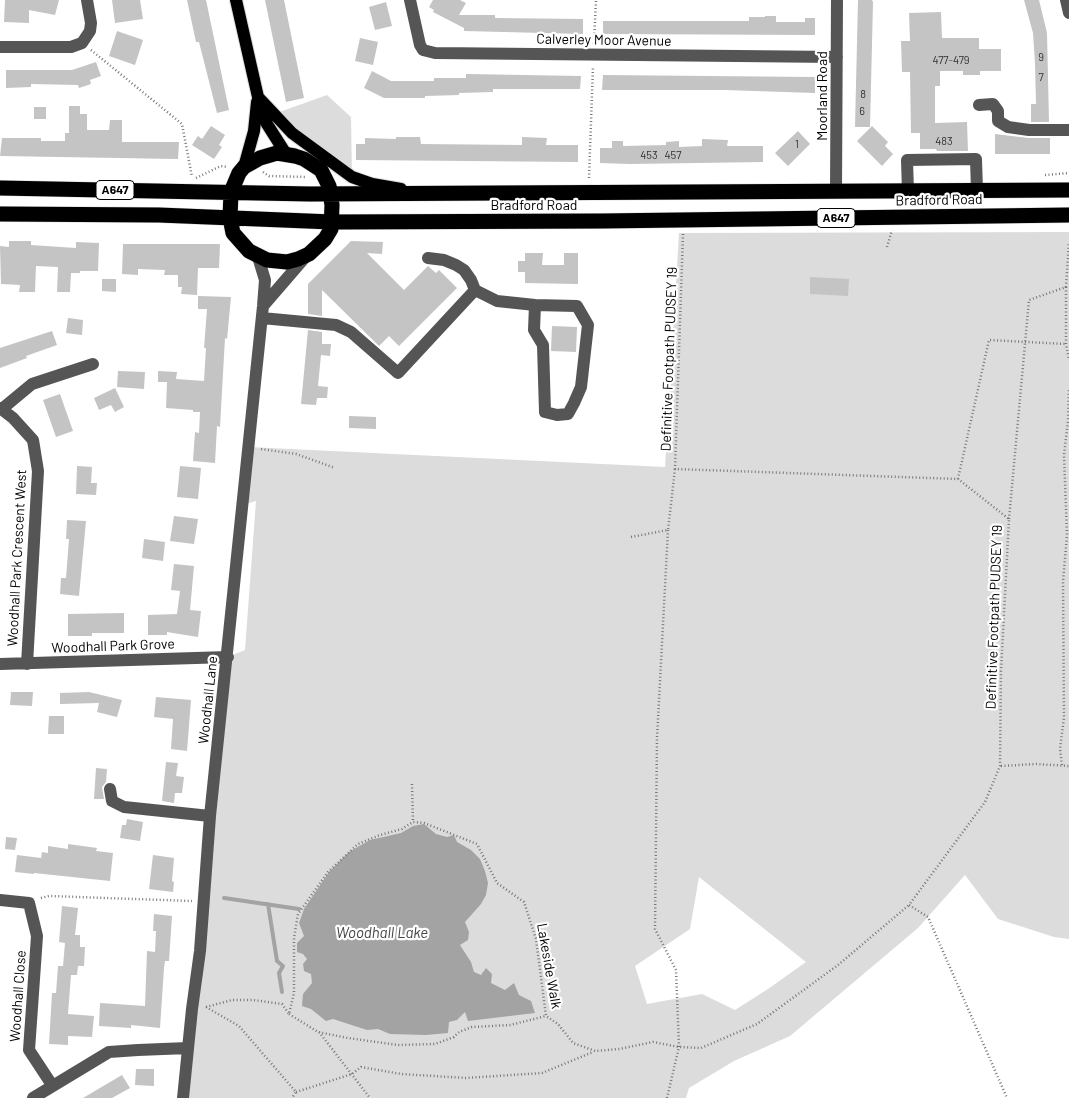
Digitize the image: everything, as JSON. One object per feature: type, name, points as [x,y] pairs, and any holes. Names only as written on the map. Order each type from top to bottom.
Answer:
[{"type":"highway","points":[[286,154],[304,159],[321,170],[331,194],[332,222],[331,229],[325,239],[309,254],[287,262],[267,260],[249,251],[233,233],[230,218],[230,192],[244,167],[269,155],[286,154]]},
{"type":"highway","name":"Bradford Road","points":[[0,188],[331,194],[977,192],[1069,190]]},
{"type":"highway","name":"Bradford Road","points":[[0,214],[159,215],[332,222],[602,221],[1069,215]]},
{"type":"main road","points":[[236,0],[258,97],[267,124],[286,154]]},
{"type":"main road","points":[[244,167],[254,131],[258,97]]},
{"type":"main road","points":[[258,97],[292,133],[352,177],[372,184],[421,193]]},
{"type":"street","points":[[0,47],[70,47],[82,43],[90,31],[91,23],[87,0]]},
{"type":"street","name":"Calverley Moor Avenue","points":[[410,0],[420,45],[423,50],[429,52],[837,57]]},
{"type":"street","name":"Moorland Road","points":[[836,192],[837,0]]},
{"type":"street","points":[[1066,0],[1069,13]]},
{"type":"street","points":[[980,105],[993,104],[998,111],[998,121],[1008,127],[1029,130],[1069,130]]},
{"type":"street","points":[[908,192],[907,160],[976,159],[977,192]]},
{"type":"street","points":[[309,254],[263,312],[336,325],[351,332],[398,372],[475,290]]},
{"type":"street","name":"Woodhall Lane","points":[[183,1098],[200,951],[210,816],[263,312],[265,280],[258,257]]},
{"type":"street","points":[[428,258],[444,260],[456,265],[464,270],[475,290],[497,301],[535,305],[577,306],[588,325],[581,387],[568,414],[557,415],[545,412],[543,345],[534,330],[535,305]]},
{"type":"street","points":[[1,409],[32,384],[93,364]]},
{"type":"street","name":"Woodhall Park Crescent West","points":[[1,409],[13,418],[33,440],[38,472],[27,664]]},
{"type":"street","name":"Woodhall Park Grove","points":[[0,664],[228,657]]},
{"type":"street","points":[[110,789],[112,801],[124,807],[210,816]]},
{"type":"street","points":[[0,900],[29,903]]},
{"type":"street","name":"Woodhall Close","points":[[29,903],[36,936],[29,1050],[52,1085]]},
{"type":"street","points":[[32,1098],[109,1052],[188,1048]]},
{"type":"path","points":[[590,192],[596,0]]},
{"type":"path","points":[[82,43],[182,124],[192,180],[192,191]]},
{"type":"path","points":[[260,170],[269,176],[312,177]]},
{"type":"path","name":"Definitive Footpath PUDSEY 19","points":[[653,1042],[679,1047],[701,1048],[757,1024],[838,965],[909,905],[985,802],[1000,766],[1001,671],[1009,519],[958,479],[675,469],[683,228]]},
{"type":"path","points":[[887,247],[892,228]]},
{"type":"path","points":[[1069,242],[1066,287],[1066,344],[1069,360]]},
{"type":"path","points":[[1009,519],[1029,300],[1066,287]]},
{"type":"path","points":[[958,479],[989,340],[1066,344]]},
{"type":"path","points":[[1062,765],[1060,749],[1064,717],[1063,582],[1067,535],[1064,455],[1069,389]]},
{"type":"path","points":[[248,447],[296,454],[335,468]]},
{"type":"path","points":[[667,1098],[679,1047],[676,970],[655,928],[657,738],[668,530],[675,469]]},
{"type":"path","points":[[630,537],[668,530]]},
{"type":"path","points":[[1000,766],[1036,764],[1069,766]]},
{"type":"path","points":[[289,1014],[294,994],[294,938],[298,914],[328,872],[358,844],[402,829],[413,822],[412,784]]},
{"type":"path","name":"Lakeside Walk","points":[[413,822],[424,823],[477,844],[497,883],[524,902],[536,939],[546,1016],[558,1024],[573,1043],[595,1051],[653,1042]]},
{"type":"path","points":[[29,903],[49,896],[204,901]]},
{"type":"path","points":[[909,905],[928,917],[1007,1098]]},
{"type":"path","points":[[192,1009],[232,1000],[253,1000],[282,1004],[289,1014],[318,1032],[370,1098]]},
{"type":"path","points":[[206,1007],[239,1026],[296,1092]]},
{"type":"path","points":[[318,1032],[398,1045],[436,1044],[472,1027],[510,1025],[546,1016]]},
{"type":"path","points":[[292,1098],[296,1092],[352,1074],[361,1067],[401,1074],[466,1078],[542,1073],[595,1051]]},
{"type":"shaded area","points":[[327,95],[351,117],[352,177],[274,114]]},
{"type":"shaded area","points":[[1069,232],[1069,939],[1054,937],[998,919],[965,875],[918,928],[790,1036],[734,1061],[689,1088],[686,1098],[183,1098],[228,657],[245,650],[256,501],[243,505],[248,447],[665,467],[679,233]],"holes":[[[699,877],[806,962],[735,1010],[702,994],[647,1004],[635,966],[690,929]]]},
{"type":"water","name":"Woodhall Lake","points":[[424,824],[436,834],[447,837],[454,835],[457,842],[471,850],[480,859],[485,871],[488,883],[486,895],[481,904],[465,922],[469,932],[468,940],[460,945],[471,962],[474,972],[481,975],[486,968],[492,974],[491,983],[505,990],[514,983],[519,995],[531,1001],[535,1013],[468,1021],[465,1012],[457,1020],[449,1022],[448,1033],[426,1035],[390,1034],[378,1029],[367,1030],[333,1019],[326,1021],[311,1009],[302,1006],[303,994],[312,983],[311,974],[304,971],[303,964],[307,959],[303,954],[297,952],[297,943],[304,936],[299,923],[304,909],[329,872],[349,852],[370,840],[401,833],[413,826]]},
{"type":"building","points":[[5,0],[59,0],[55,15],[29,10],[29,23],[4,22]]},
{"type":"building","points":[[112,0],[140,0],[143,19],[115,23]]},
{"type":"building","points":[[187,0],[206,0],[229,110],[217,113],[199,42],[196,42]]},
{"type":"building","points":[[265,0],[284,0],[304,98],[286,102]]},
{"type":"building","points":[[433,0],[460,0],[466,3],[459,15],[495,15],[495,18],[583,19],[583,34],[464,31],[464,28],[433,12],[434,10],[429,7]]},
{"type":"building","points":[[858,0],[872,0],[873,2],[870,127],[855,127]]},
{"type":"building","points":[[1024,0],[1039,0],[1047,33],[1049,122],[1031,122],[1031,104],[1036,104],[1035,63],[1033,33]]},
{"type":"building","points":[[386,2],[392,26],[375,30],[369,7]]},
{"type":"building","points":[[941,12],[942,38],[979,38],[979,49],[1001,49],[1001,71],[980,71],[980,75],[963,75],[963,71],[940,71],[940,86],[935,86],[935,123],[967,122],[968,151],[920,149],[920,133],[911,133],[910,72],[902,72],[901,41],[910,41],[909,13]]},
{"type":"building","points":[[776,16],[776,22],[805,22],[805,18],[815,18],[815,35],[603,34],[603,21],[749,21],[749,17]]},
{"type":"building","points":[[117,31],[143,40],[135,65],[109,56]]},
{"type":"building","points":[[360,38],[378,42],[373,65],[355,61]]},
{"type":"building","points":[[96,62],[101,76],[90,80],[91,84],[79,88],[78,85],[31,84],[31,87],[6,88],[6,70],[72,70]]},
{"type":"building","points":[[372,71],[391,81],[434,81],[434,78],[466,78],[466,74],[581,76],[580,89],[493,89],[493,92],[425,96],[425,98],[384,98],[364,88]]},
{"type":"building","points":[[603,75],[815,77],[815,93],[725,90],[602,90]]},
{"type":"building","points":[[69,106],[80,106],[80,114],[87,114],[87,130],[109,130],[110,120],[122,120],[122,142],[179,142],[178,159],[0,156],[2,138],[41,138],[41,141],[65,141],[65,133],[69,133]]},
{"type":"building","points":[[34,107],[46,107],[46,119],[34,119]]},
{"type":"building","points":[[211,126],[225,135],[219,145],[222,147],[214,159],[192,145],[198,136],[202,139]]},
{"type":"building","points":[[872,126],[888,142],[885,146],[893,154],[882,166],[857,141]]},
{"type":"building","points":[[798,131],[810,144],[788,166],[775,153]]},
{"type":"building","points":[[995,134],[1028,138],[1050,138],[1050,154],[995,154]]},
{"type":"building","points":[[396,137],[420,137],[421,144],[522,145],[522,137],[547,138],[546,145],[578,145],[578,162],[356,160],[356,144],[365,144],[365,138],[396,139]]},
{"type":"building","points":[[702,139],[728,140],[727,146],[763,146],[763,162],[600,163],[600,148],[612,148],[612,141],[623,141],[623,146],[666,145],[666,142],[679,141],[679,147],[702,146]]},
{"type":"building","points":[[9,241],[31,241],[31,245],[76,248],[76,242],[99,243],[98,271],[71,273],[70,292],[57,292],[58,267],[36,266],[35,292],[19,292],[20,285],[1,284],[0,246],[9,247]]},
{"type":"building","points":[[351,241],[383,242],[382,254],[367,253],[404,290],[428,266],[436,273],[439,270],[457,288],[399,346],[389,336],[379,346],[322,290],[322,316],[308,314],[308,284]]},
{"type":"building","points":[[123,244],[220,244],[219,268],[198,268],[197,295],[181,294],[182,287],[178,287],[178,275],[164,275],[165,270],[138,269],[138,275],[122,274]]},
{"type":"building","points":[[525,253],[543,253],[542,265],[564,265],[564,253],[578,253],[578,284],[525,283],[525,272],[518,272],[518,261],[525,261]]},
{"type":"building","points":[[810,277],[849,279],[848,296],[810,294]]},
{"type":"building","points":[[102,279],[116,279],[116,292],[102,291]]},
{"type":"building","points":[[198,296],[231,297],[227,339],[225,338],[220,427],[217,426],[215,463],[193,461],[195,432],[199,433],[200,412],[166,408],[167,382],[158,382],[158,371],[177,372],[176,379],[204,381],[207,309],[198,309]]},
{"type":"building","points":[[68,318],[83,320],[82,335],[66,333]]},
{"type":"building","points":[[552,326],[577,327],[576,352],[551,351]]},
{"type":"building","points":[[308,330],[322,332],[322,344],[331,344],[330,356],[321,355],[318,386],[328,387],[327,398],[317,398],[316,405],[301,404]]},
{"type":"building","points":[[52,331],[57,345],[0,368],[0,348]]},
{"type":"building","points":[[118,371],[145,372],[144,389],[117,387]]},
{"type":"building","points":[[115,388],[124,407],[115,412],[111,405],[99,410],[94,398]]},
{"type":"building","points":[[60,394],[73,431],[56,437],[43,400]]},
{"type":"building","points":[[349,416],[376,417],[376,429],[349,428]]},
{"type":"building","points":[[77,466],[92,467],[91,483],[97,483],[96,495],[76,494]]},
{"type":"building","points":[[180,466],[201,468],[198,499],[177,497]]},
{"type":"building","points":[[174,516],[198,519],[194,544],[170,541]]},
{"type":"building","points":[[67,520],[86,521],[79,596],[60,594],[61,578],[66,578],[69,539],[66,539]]},
{"type":"building","points":[[144,539],[165,542],[163,561],[142,558]]},
{"type":"building","points":[[174,564],[194,566],[190,610],[201,611],[198,637],[167,632],[167,635],[148,635],[148,615],[177,614],[180,591],[171,590]]},
{"type":"building","points":[[124,613],[124,633],[92,633],[92,636],[68,636],[68,614]]},
{"type":"building","points":[[11,692],[33,692],[32,706],[10,705]]},
{"type":"building","points":[[89,692],[122,700],[117,717],[97,712],[99,703],[60,704],[60,693]]},
{"type":"building","points":[[156,697],[191,700],[187,751],[171,749],[173,719],[154,717]]},
{"type":"building","points":[[49,716],[64,716],[64,734],[48,734]]},
{"type":"building","points":[[166,762],[178,763],[176,776],[184,777],[182,793],[175,793],[174,803],[162,801]]},
{"type":"building","points":[[96,768],[107,769],[106,782],[102,787],[104,799],[94,799]]},
{"type":"building","points":[[127,819],[143,822],[140,841],[120,838],[122,825],[126,825]]},
{"type":"building","points":[[6,837],[17,838],[15,850],[5,849]]},
{"type":"building","points":[[68,844],[97,848],[96,851],[113,853],[110,881],[15,872],[17,855],[41,858],[42,852],[48,853],[48,846],[68,849]]},
{"type":"building","points":[[153,855],[174,858],[173,892],[149,889]]},
{"type":"building","points":[[62,906],[78,908],[75,935],[80,935],[80,947],[85,947],[84,966],[78,966],[77,975],[71,975],[68,1014],[94,1016],[92,1037],[68,1036],[68,1045],[49,1044],[52,993],[56,993],[58,966],[63,966],[65,943],[59,942]]},
{"type":"building","points":[[154,914],[172,916],[169,961],[165,961],[164,968],[160,1028],[131,1025],[131,1028],[99,1026],[100,1003],[145,1006],[147,951],[155,952],[156,931],[153,931]]},
{"type":"building","points":[[136,1069],[154,1069],[154,1086],[135,1085]]},
{"type":"building","points":[[122,1075],[130,1088],[112,1098],[83,1098]]},
{"type":"waterway","points":[[224,898],[299,909]]},
{"type":"waterway","points":[[268,904],[277,961],[283,966],[279,973],[282,992]]}]
